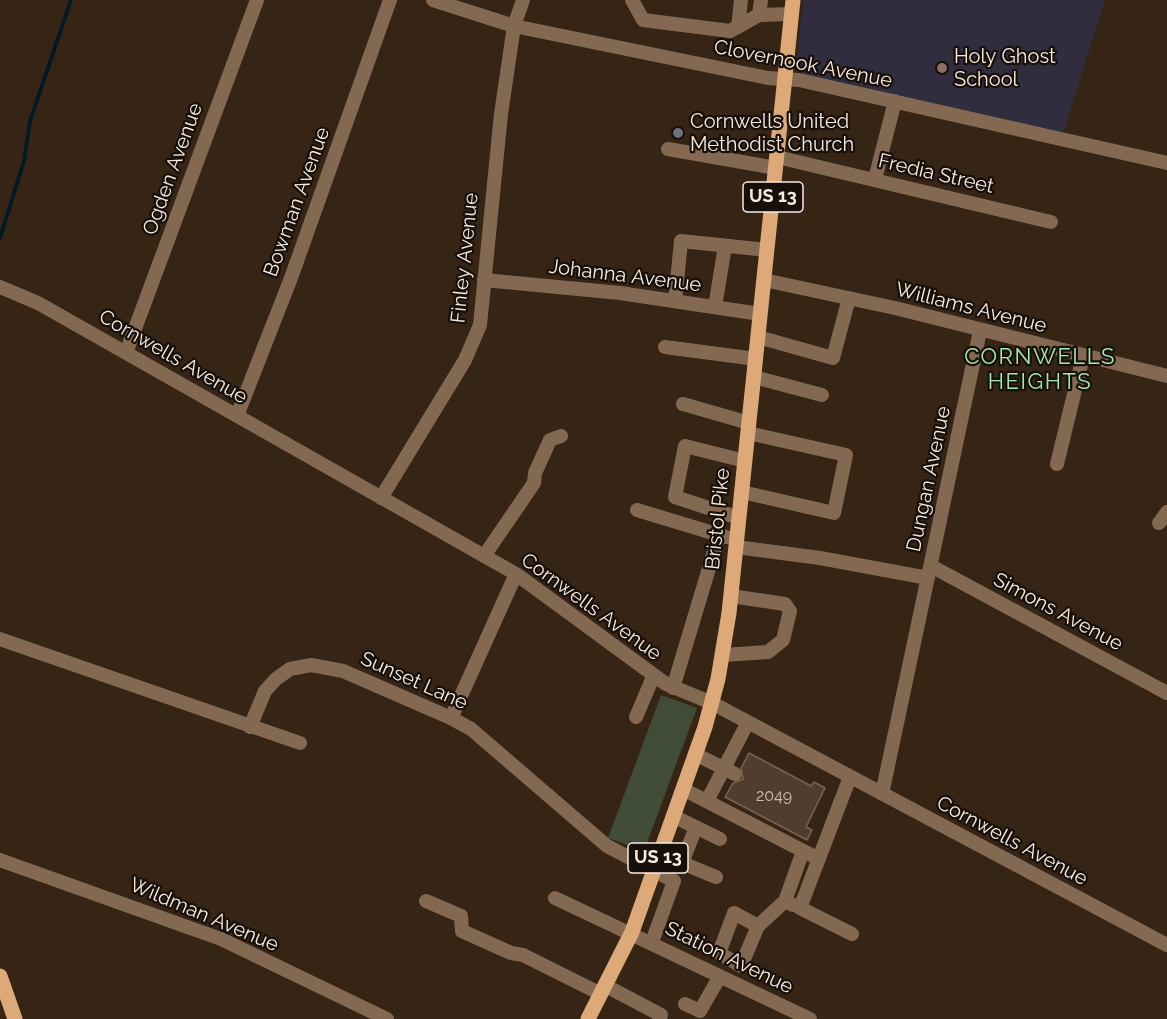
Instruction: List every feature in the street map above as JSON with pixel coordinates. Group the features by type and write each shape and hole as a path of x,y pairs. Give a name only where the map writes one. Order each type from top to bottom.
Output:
{"main road":[{"name":"Bristol Pike","path":"588,1019 632,932 712,703 723,655 793,7"},
{"path":"0,976 15,1019"}],"street":[{"name":"Ogden Avenue","path":"126,353 257,0"},
{"name":"Bowman Avenue","path":"237,416 291,278 390,0"},
{"name":"Clovernook Avenue","path":"432,0 514,26 785,80 799,80 1167,163"},
{"name":"Finley Avenue","path":"381,498 476,338 496,153 514,26 523,0"},
{"path":"632,0 643,20 730,31 759,15 793,7"},
{"path":"738,27 741,0"},
{"path":"759,15 761,0"},
{"path":"875,179 895,101"},
{"name":"Fredia Street","path":"668,149 875,179 1051,222"},
{"path":"675,301 681,241 767,250"},
{"path":"715,307 725,246"},
{"name":"Johanna Avenue","path":"484,280 620,293 760,314"},
{"name":"Williams Avenue","path":"764,280 849,298 1167,376"},
{"name":"Cornwells Avenue","path":"0,287 38,303 516,574 549,596 653,677 673,688 712,703 1167,945"},
{"path":"758,336 833,358 849,298"},
{"name":"Dungan Avenue","path":"882,794 980,331"},
{"path":"665,347 756,359"},
{"path":"1057,464 1083,357"},
{"path":"754,377 822,395"},
{"path":"683,404 748,428 846,455 834,513 742,492"},
{"path":"484,556 534,483 535,473 550,440 561,436"},
{"path":"739,518 675,497 685,446 745,461"},
{"name":"Simons Avenue","path":"637,510 719,535 736,544 929,572 1167,693"},
{"path":"673,688 719,535"},
{"path":"451,718 516,574"},
{"path":"723,655 768,652 783,640 790,611 785,604 731,596"},
{"path":"0,639 300,743"},
{"name":"Sunset Lane","path":"250,727 265,691 276,679 290,669 311,665 343,671 451,718 471,729 599,841 674,881 652,942"},
{"path":"636,717 653,677"},
{"path":"707,801 730,771 748,722"},
{"path":"695,754 730,771"},
{"path":"801,908 850,777"},
{"path":"683,789 819,859"},
{"path":"673,816 720,839"},
{"path":"682,863 696,827"},
{"path":"758,926 785,901 803,851"},
{"path":"660,855 716,877"},
{"name":"Wildman Avenue","path":"0,860 221,939 387,1019"},
{"name":"Station Avenue","path":"555,898 632,932 805,1018"},
{"path":"426,901 461,916 462,931 661,1015 659,1019"},
{"path":"785,901 852,934"},
{"path":"685,1004 700,1011 720,976"}],"shaded area":[{"name":"Holy Ghost School","path":"803,0 1105,0 1063,134 809,77 801,73 797,63"}],"green space":[{"path":"661,695 697,708 644,851 608,838"}],"building":[{"path":"749,753 811,786 814,782 825,788 806,827 812,830 807,840 725,797 733,783 743,779 741,768"}],"waterway":[{"path":"0,238 24,161 30,121 71,0"}],"place":[{"name":"Holy Ghost School","path":"942,68"},
{"name":"Cornwells United Methodist Church","path":"678,133"}],"district":[{"name":"CORNWELLS HEIGHTS","path":"1040,370"}]}
